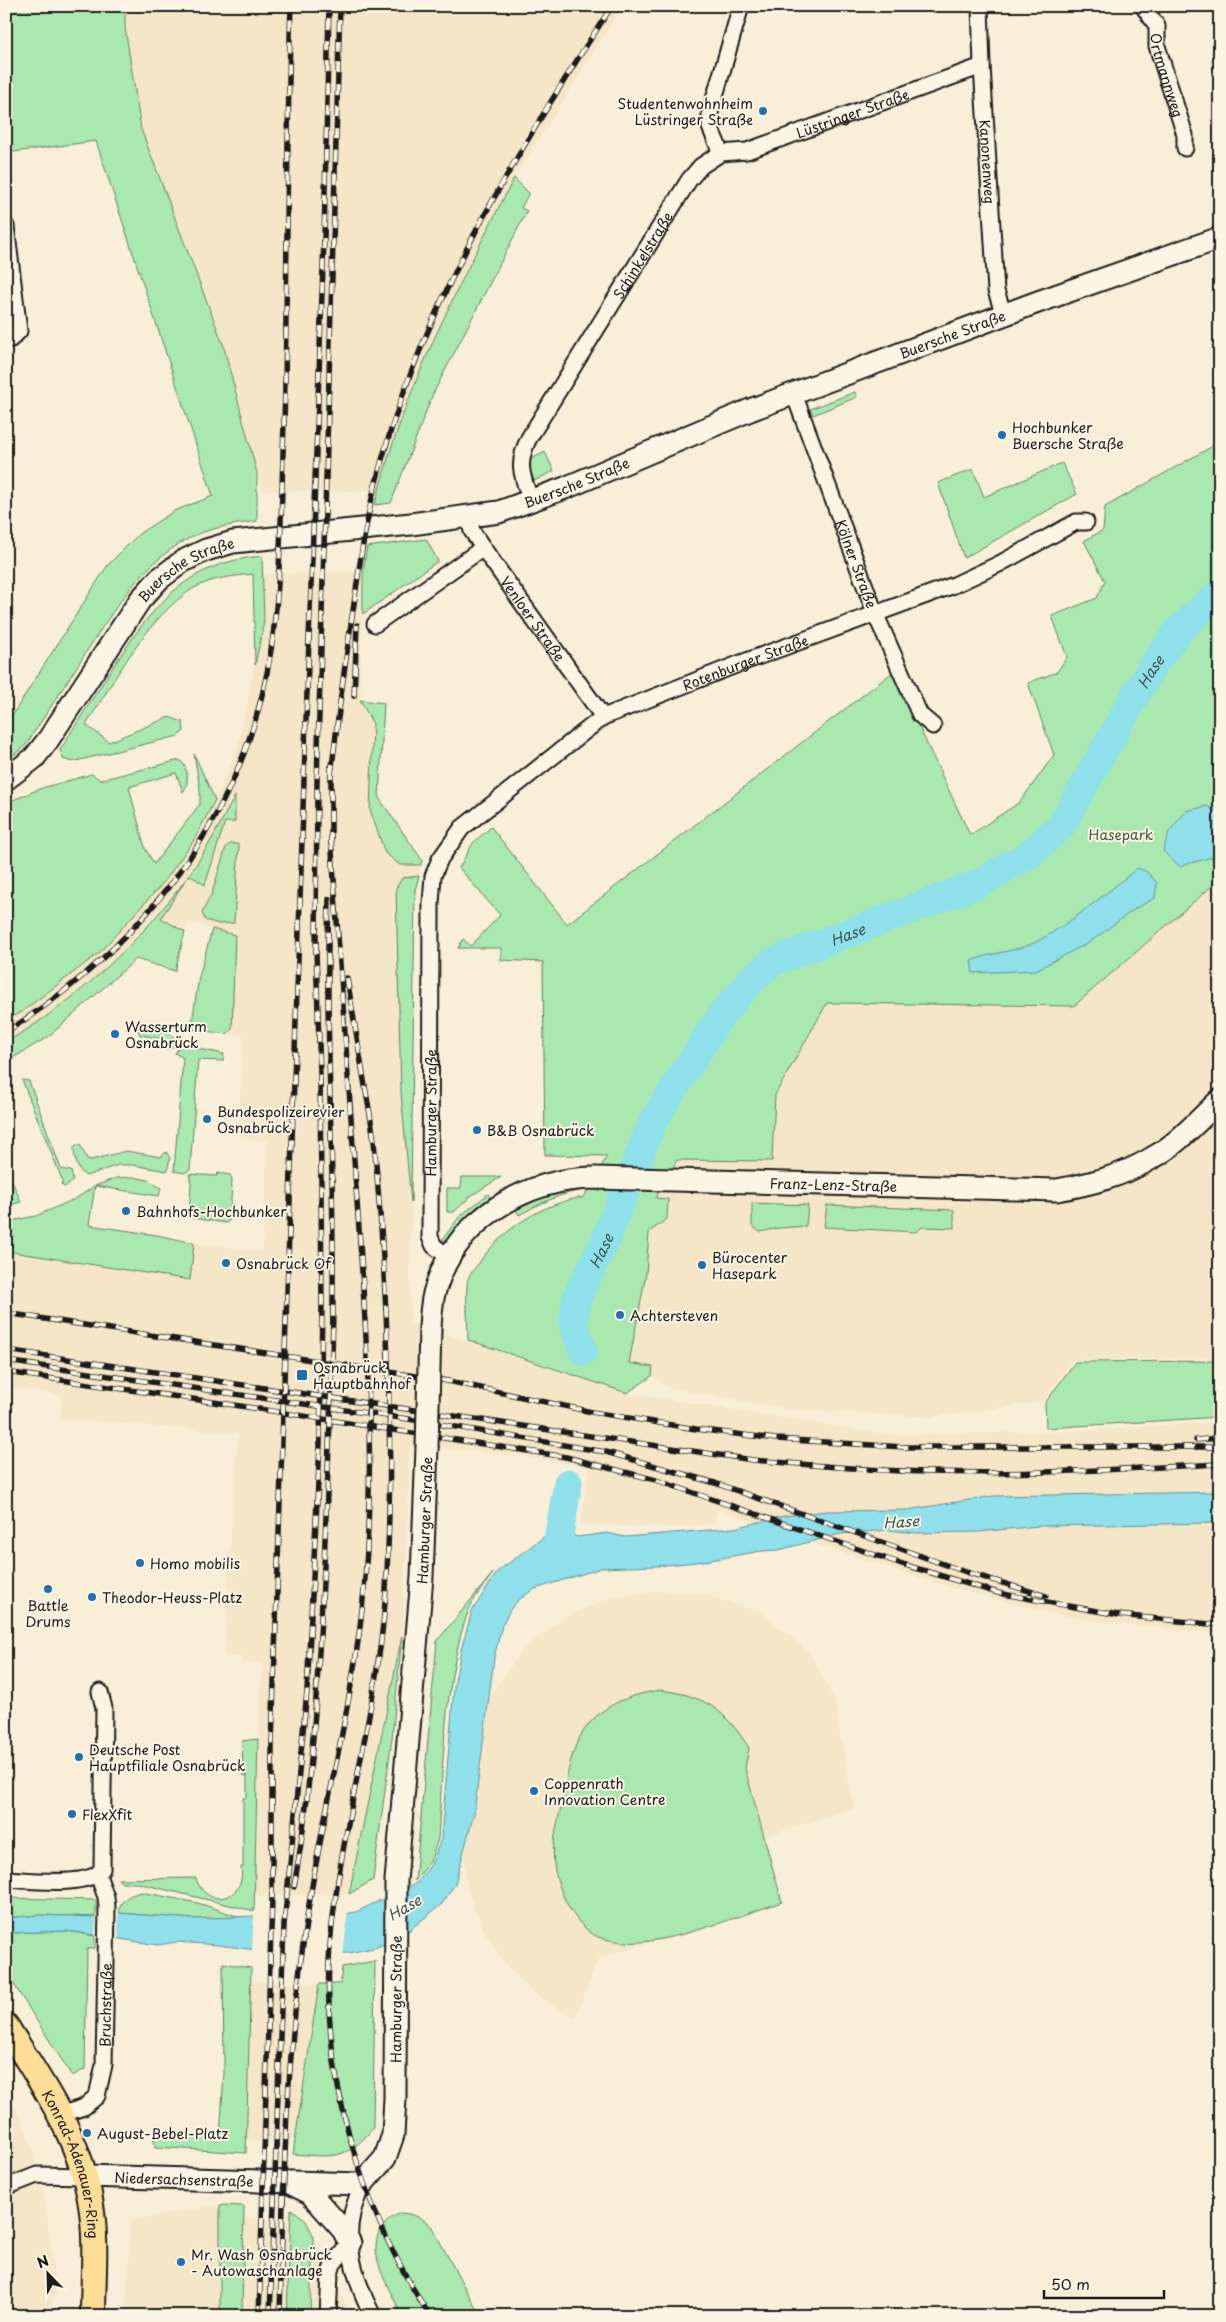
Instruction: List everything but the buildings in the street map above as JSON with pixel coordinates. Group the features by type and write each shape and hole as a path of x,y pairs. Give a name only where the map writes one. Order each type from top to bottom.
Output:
{"main road":[{"name":"Konrad-Adenauer-Ring","path":"6,2026 60,2115 78,2152 92,2205 94,2232 93,2316"}],"street":[{"path":"721,153 710,127 710,113 741,6"},
{"name":"Kanonenweg","path":"980,6 996,291 1004,315"},
{"name":"Ortmannweg","path":"1143,6 1157,26 1157,46 1185,135 1185,148"},
{"name":"Lüstringer Straße","path":"721,153 747,151 982,66"},
{"name":"Schinkelstraße","path":"531,501 520,469 522,452 529,438 689,180 701,166 721,153"},
{"path":"6,226 19,331 11,339 6,340"},
{"name":"Buersche Straße","path":"6,779 34,758 48,740 140,600 159,579 183,561 206,550 233,542 469,518 499,512 531,501 691,434 794,394 1004,315 1220,238"},
{"name":"Kölner Straße","path":"794,394 875,614 920,716 933,726"},
{"name":"Venloer Straße","path":"469,518 472,531 483,548 603,717"},
{"name":"Rotenburger Straße","path":"440,859 462,828 603,717 954,584 999,564 1076,522 1086,522"},
{"path":"376,624 483,548"},
{"name":"Hamburger Straße","path":"362,2184 385,2158 393,2135 395,2098 396,1881 422,1577 430,1328 435,1288 450,1258 434,1246 430,1237 431,903 433,876 440,859"},
{"name":"Franz-Lenz-Straße","path":"450,1258 464,1238 482,1219 504,1203 523,1192 570,1178 1057,1190 1095,1183 1153,1158 1176,1141 1220,1100"},
{"name":"Bruchstraße","path":"60,2115 84,2107 97,2096 104,2065 107,1908 101,1869 104,1708 100,1692"},
{"path":"6,1879 81,1880 101,1869"},
{"name":"Niedersachsenstraße","path":"6,2187 37,2175 362,2184"},
{"path":"289,2183 310,2193 343,2230 350,2243 366,2302 373,2316"},
{"path":"328,2316 330,2274 333,2264 350,2243 352,2214 362,2184"}],"shaded area":[{"path":"125,6 623,6 514,178 464,274 411,393 378,491 262,491 223,344 141,129 125,27"},
{"path":"363,572 360,700 373,724 370,810 400,865 421,865 419,876 402,878 401,1093 411,1202 410,1323 627,1393 892,1435 1075,1431 1220,1421 1220,1633 1118,1624 1057,1614 999,1600 949,1587 824,1547 718,1509 714,1523 708,1524 675,1527 581,1525 588,1467 509,1454 409,1446 402,1636 349,1894 254,1896 262,1663 242,1663 242,1657 225,1657 229,1555 238,1433 60,1419 62,1395 6,1387 6,1251 189,1279 194,1243 262,1251 267,1141 242,1138 238,1131 243,1036 191,1029 199,977 212,929 188,922 185,932 160,918 185,881 110,965 34,1026 6,1042 6,1020 23,1011 164,882 194,840 236,754 264,622 262,574"},
{"path":"1220,879 1220,1358 1072,1360 1043,1402 931,1417 787,1409 666,1387 652,1376 653,1367 629,1363 646,1274 649,1232 656,1198 677,1160 772,1161 775,1095 827,1003 1074,1006"},
{"path":"656,1591 703,1594 761,1612 809,1652 834,1699 854,1808 764,1837 782,1902 599,1958 575,2017 550,2004 531,1990 506,1965 483,1929 467,1890 464,1849 474,1813 489,1698 522,1650 562,1619 606,1599"},
{"path":"250,1982 319,1984 294,2141 246,2140"},
{"path":"6,2084 33,2148 47,2210 57,2297 52,2298 52,2316 6,2316"},
{"path":"220,2205 220,2316 125,2316 131,2220"},
{"path":"243,2219 290,2221 287,2316 242,2316"},
{"path":"314,2237 351,2316 312,2316"}],"green space":[{"path":"6,6 125,6 125,27 141,129 223,344 257,473 257,521 198,534 162,556 147,570 133,585 108,619 25,746 6,761 6,725 107,566 140,533 174,511 213,496 96,141 6,153"},
{"path":"514,178 529,193 521,208 527,211 432,396 391,503 375,505 401,420 417,379 473,257"},
{"path":"855,392 857,397 813,415 810,409"},
{"name":"Hasepark","path":"1220,442 1220,879 1074,1006 827,1003 775,1095 772,1161 677,1160 656,1198 668,1199 667,1219 649,1232 646,1274 629,1363 653,1367 652,1376 627,1393 468,1340 467,1284 473,1270 499,1239 525,1220 554,1205 584,1197 607,1156 545,1155 543,962 501,960 501,948 458,948 463,939 471,946 500,915 459,868 473,843 491,827 567,924 893,672 970,835 1020,802 1054,755 1028,683 1057,672 1067,657 1052,616 1097,598 1105,581 1084,541 1103,530 1105,507"},
{"path":"545,452 554,471 534,481 528,468 529,460"},
{"path":"1062,463 1077,494 964,558 938,483 973,469 984,497"},
{"path":"426,539 438,561 363,614 363,572 367,547"},
{"path":"262,556 264,622 255,665 253,574 223,578 194,588 178,600 147,632 86,725 109,742 169,717 183,722 184,731 178,736 72,762 63,759 60,750 98,690 141,627 172,592 190,579 211,568 235,560"},
{"path":"360,700 384,703 379,798 422,860 421,865 400,865 385,853 370,810 373,724"},
{"path":"194,754 215,800 194,840 164,882 99,953 23,1011 6,1020 6,803 42,788 92,774 100,780 180,760 185,767 187,775 187,784 183,792 176,773 129,787 145,848 154,864 200,804 200,788"},
{"path":"235,796 235,822 225,822 205,885 189,875 208,846"},
{"path":"232,843 239,845 234,923 219,924 205,920 202,913 212,893 226,847"},
{"path":"189,875 161,918 185,932 175,971 136,959 48,1037 6,1062 6,1042 57,1008 106,968 151,923"},
{"path":"419,876 415,890 411,1202 401,1093 396,888 402,878"},
{"path":"212,929 235,935 232,1029 227,1034 191,1029 199,977"},
{"path":"150,1026 165,1027 177,1041 177,1044 168,1050 164,1039 140,1035 138,1031"},
{"path":"181,1045 224,1054 223,1061 198,1060 190,1170 184,1173 174,1171 183,1058 175,1053"},
{"path":"22,1080 29,1081 61,1169 71,1171 73,1180 64,1187 61,1184 63,1182"},
{"path":"80,1145 87,1159 91,1160 126,1151 161,1157 166,1152 170,1158 167,1171 133,1165 118,1165 86,1176 80,1171 77,1163 74,1147"},
{"path":"218,1173 230,1175 232,1179 230,1220 226,1223 192,1218 189,1214 191,1183 189,1174 217,1176"},
{"path":"133,1177 148,1180 161,1188 159,1196 95,1186 116,1178"},
{"path":"462,1177 501,1177 472,1195 454,1212 447,1212 447,1188 461,1188"},
{"path":"12,1181 21,1202 6,1206 6,1182"},
{"path":"95,1186 89,1225 157,1235 194,1243 190,1280 6,1251 6,1222 36,1216 75,1199"},
{"path":"584,1186 584,1190 559,1196 519,1215 516,1210 550,1194"},
{"path":"488,1194 490,1197 463,1221 446,1242 442,1240 459,1217"},
{"path":"752,1203 808,1205 806,1226 779,1228 760,1232 752,1226"},
{"path":"827,1205 954,1210 954,1228 922,1227 916,1232 824,1227"},
{"path":"1220,1361 1220,1417 1046,1428 1045,1403 1075,1362"},
{"path":"493,1573 470,1607 460,1638 449,1694 438,1839 430,1862 415,1881 437,1641"},
{"path":"402,1636 392,1738 373,1880 349,1894"},
{"path":"661,1690 690,1696 713,1707 731,1724 749,1748 745,1768 782,1902 681,1935 641,1942 604,1939 589,1932 574,1916 563,1895 556,1874 553,1856 554,1839 569,1769 574,1750 582,1733 595,1717 612,1705 630,1697"},
{"path":"258,1739 254,1911 138,1883 122,1883 118,1879 196,1878 201,1888 208,1895 216,1898 232,1894 238,1888 241,1879 241,1867 243,1867 243,1798 247,1797 247,1776 243,1775 242,1741"},
{"path":"141,1892 198,1903 240,1917 193,1919 119,1913 119,1908 123,1901 129,1896"},
{"path":"6,1898 96,1900 96,1917 38,1915 6,1918"},
{"path":"68,1931 95,1936 95,1948 87,1949 85,2069 72,2076 6,1972 6,1933"},
{"path":"375,1961 373,2128 364,2139 347,2152 329,2156 293,2154 319,1984 340,1984 342,1967"},
{"path":"223,1963 251,1968 246,2153 155,2147 153,2135 220,2137 224,2072"},
{"path":"220,2205 244,2206 242,2316 220,2316"},
{"path":"291,2209 305,2219 313,2235 310,2316 287,2316"},
{"path":"400,2213 418,2217 432,2227 480,2316 402,2316 382,2275 376,2247 378,2234 386,2223"}],"water":[{"path":"1207,806 1220,813 1220,854 1180,867 1163,851 1169,832 1186,811"},
{"path":"1138,868 1147,872 1157,883 1155,898 1136,908 1090,942 1036,970 973,973 971,961 1038,941 1077,916"},
{"path":"1220,1492 1220,1523 1039,1526 978,1532 917,1533 889,1530 840,1534 779,1550 761,1551 705,1561 657,1566 601,1568 535,1589 518,1600 502,1625 494,1658 474,1813 455,1884 442,1904 402,1936 377,1947 349,1953 294,1955 218,1945 176,1942 158,1945 68,1931 6,1933 6,1918 38,1915 96,1917 119,1913 193,1919 255,1916 329,1916 356,1912 418,1882 432,1863 441,1839 454,1687 461,1650 472,1611 498,1571 553,1530 557,1521 562,1519 566,1522 571,1534 577,1537 607,1533 625,1537 734,1528 784,1516 827,1511 907,1510 994,1496"}],"pier":[{"path":"119,1910 118,1943 95,1938 96,1914"},
{"path":"348,1910 343,1957 294,1957 252,1952 254,1913 328,1913"}],"waterway":[{"name":"Hase","path":"583,1351 573,1323 577,1297 605,1241 653,1121 722,1014 755,976 772,962 978,884 1028,855 1061,826 1151,668 1180,629 1220,592"},
{"name":"Hase","path":"555,1558 568,1483"}],"railway":[{"path":"6,1032 56,997 103,958 144,916 181,870 213,820 239,767 258,710 275,622 280,537 285,372 291,6"},
{"path":"259,2316 272,1898 272,1744 324,240 329,6"},
{"path":"270,2316 284,1925 307,1691 320,1445 322,1302 320,1074 316,951 317,782 340,6"},
{"path":"331,775 348,641 368,517 393,425 415,361 442,299 505,179 539,121 612,6"},
{"path":"354,696 357,625"},
{"path":"331,767 331,844"},
{"path":"280,2316 285,2156 296,1997 311,1892 348,1704 360,1628 368,1540 369,1439 366,1338 331,837"},
{"path":"294,1887 306,1807 314,1727 324,1565 333,1334 333,1212 328,988 329,899"},
{"path":"347,978 372,1127 379,1195 386,1302 390,1464 384,1619 370,1712 335,1898 330,1945 329,1993 332,2042 339,2090 350,2138 365,2185 383,2231 405,2275 430,2316"},
{"path":"6,1313 448,1381 592,1412 696,1429 776,1439 904,1447 1220,1447"},
{"path":"6,1350 753,1460 842,1468 967,1473 1076,1471 1220,1464"},
{"path":"6,1361 408,1419 606,1452 715,1483 966,1572 1046,1596"},
{"path":"6,1372 234,1405 566,1457 656,1480 899,1563 998,1593 1119,1615 1220,1625"},
{"path":"1196,1440 1220,1438"}],"place":[{"name":"Studentenwohnheim Lüstringer Straße","path":"763,111"},
{"name":"Hochbunker Buersche Straße","path":"1002,435"},
{"name":"Wasserturm Osnabrück","path":"115,1034"},
{"name":"Bundespolizeirevier Osnabrück","path":"207,1119"},
{"name":"B&B Osnabrück","path":"477,1130"},
{"name":"Bahnhofs-Hochbunker","path":"126,1211"},
{"name":"Osnabrück Of","path":"226,1263"},
{"name":"Bürocenter Hasepark","path":"702,1265"},
{"name":"Achtersteven","path":"620,1315"},
{"name":"Osnabrück Hauptbahnhof","path":"302,1375"},
{"name":"Homo mobilis","path":"140,1563"},
{"name":"Battle Drums","path":"48,1589"},
{"name":"Theodor-Heuss-Platz","path":"92,1597"},
{"name":"Deutsche Post Hauptfiliale Osnabrück","path":"79,1757"},
{"name":"Coppenrath Innovation Centre","path":"534,1791"},
{"name":"FlexXfit","path":"72,1814"},
{"name":"August-Bebel-Platz","path":"87,2133"},
{"name":"Mr. Wash Osnabrück - Autowaschanlage","path":"181,2262"}]}
